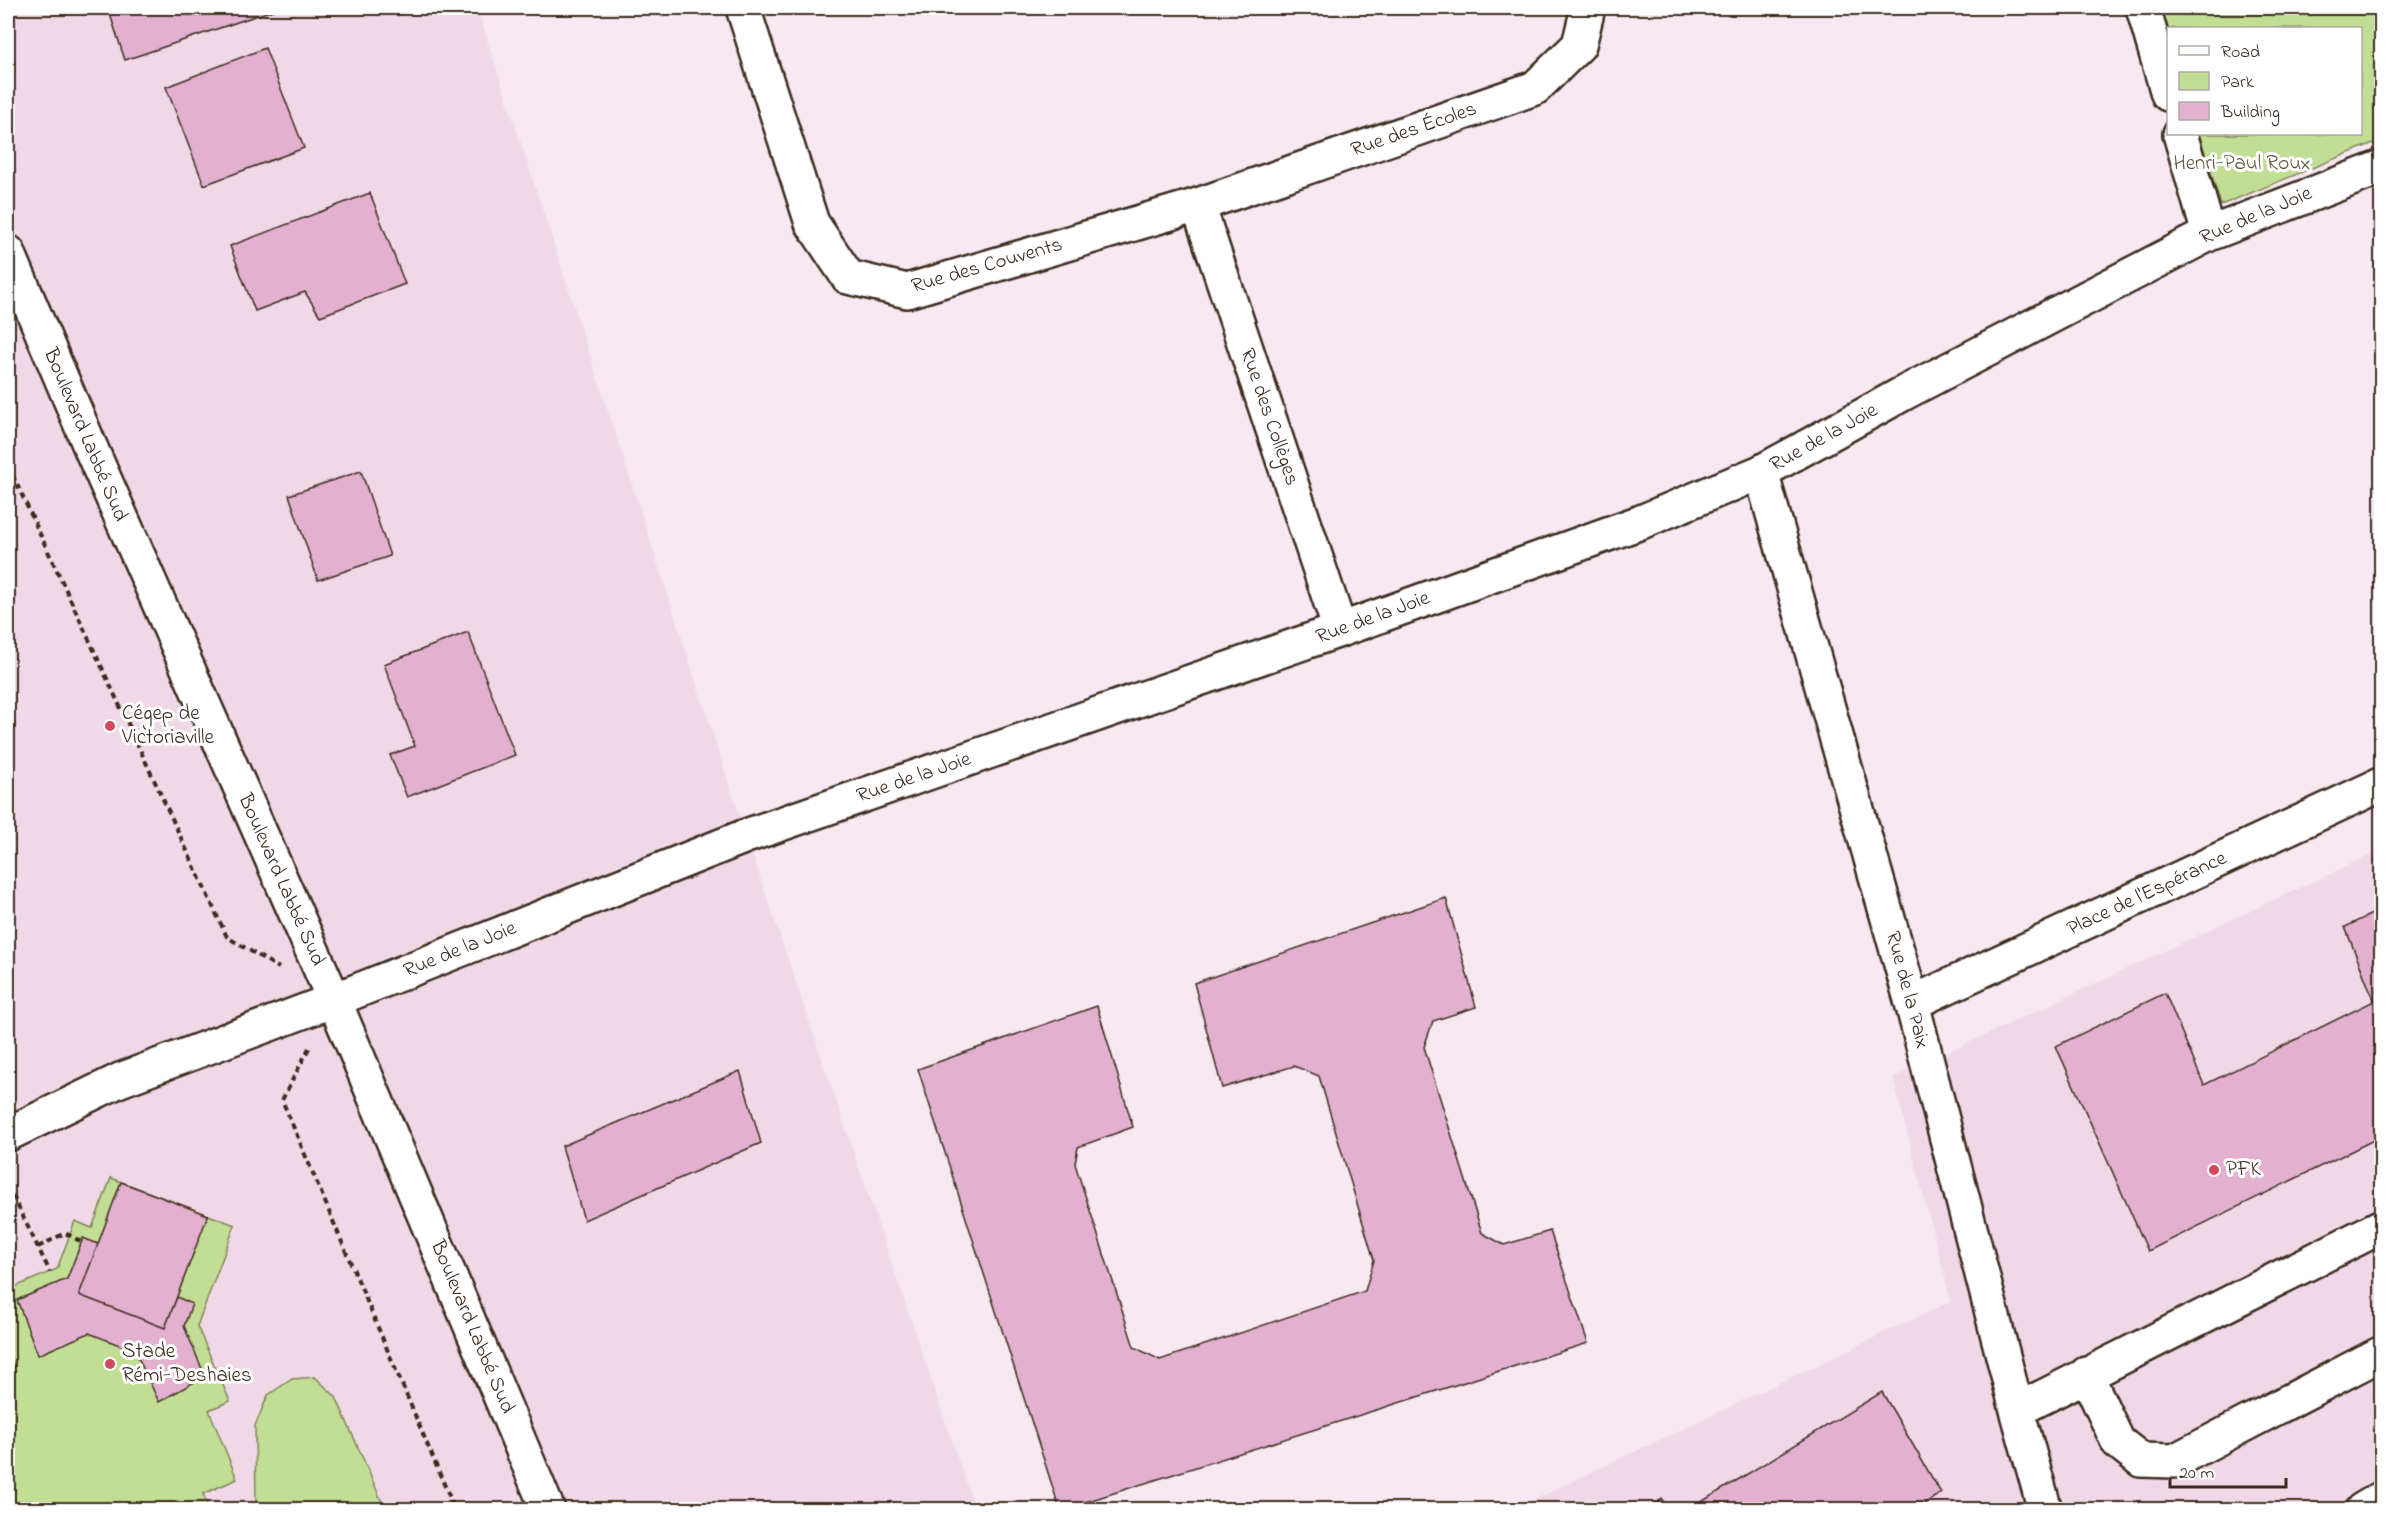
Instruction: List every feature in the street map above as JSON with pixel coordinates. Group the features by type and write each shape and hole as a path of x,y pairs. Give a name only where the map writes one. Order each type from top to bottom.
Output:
{"street":[{"name":"Rue des Couvents","path":"742,8 812,223 848,277 907,291 1198,205"},
{"name":"Rue des Écoles","path":"1198,205 1535,88 1579,45 1588,8"},
{"path":"2143,8 2167,87"},
{"path":"2180,135 2209,234"},
{"name":"Rue de la Joie","path":"8,1134 120,1080 334,1000 746,836 1340,630 1641,522 1761,472 1904,393 2209,234 2382,166"},
{"name":"Rue des Collèges","path":"1198,205 1340,630"},
{"name":"Boulevard Labbé Sud","path":"8,252 92,451 334,1000 548,1509"},
{"name":"Rue de la Paix","path":"1761,472 1912,1003 2017,1410 2045,1509"},
{"name":"Place de l'Espérance","path":"1912,1003 2382,784"},
{"path":"2017,1410 2382,1226"},
{"path":"2086,1374 2118,1442 2141,1460 2174,1461 2382,1353"},
{"path":"2362,1509 2382,1498"}],"path":[{"path":"8,465 227,937 286,971"},
{"path":"334,1000 282,1100 455,1509"},
{"path":"8,1186 50,1272"},
{"path":"38,1247 65,1233 82,1242"}],"shaded area":[{"path":"8,8 477,8 746,836 975,1509 8,1509"},
{"path":"2381,850 2381,1509 1513,1510 1951,1301 1893,1078"}],"green space":[{"name":"Henri-Paul Roux","path":"2162,8 2381,8 2381,140 2221,205 2199,135 2362,135 2362,27 2167,27"},
{"name":"Stade Rémi-Deshaies","path":"111,1178 235,1225 197,1326 230,1401 209,1410 237,1479 203,1494 209,1509 8,1509 8,1290 57,1269 75,1221 92,1228"},
{"path":"315,1377 336,1397 385,1509 256,1509 255,1426 268,1395 292,1379"}],"building":[{"path":"108,8 279,8 125,60"},
{"path":"265,48 304,148 204,185 166,87"},
{"path":"370,193 405,284 320,316 305,292 255,311 230,246"},
{"path":"361,471 390,556 318,580 289,495"},
{"path":"468,632 515,755 407,797 390,755 415,746 384,664"},
{"path":"1446,898 1476,1007 1433,1021 1424,1047 1482,1233 1504,1245 1550,1231 1588,1343 1060,1510 918,1069 1097,1006 1133,1127 1078,1147 1075,1164 1134,1347 1160,1360 1365,1291 1374,1260 1319,1076 1294,1066 1222,1088 1194,983"},
{"path":"2382,909 2382,1136 2148,1251 2056,1046 2165,993 2204,1085 2374,1001 2345,927"},
{"path":"740,1071 761,1143 584,1220 562,1146"},
{"path":"121,1182 208,1215 165,1328 79,1295"},
{"path":"83,1238 98,1244 79,1295 165,1328 177,1297 192,1304 184,1326 205,1376 159,1402 135,1351 89,1333 38,1355 17,1300 67,1279"},
{"path":"8,1350 14,1367 8,1370"},
{"path":"1882,1392 1941,1493 1915,1510 1688,1510"},
{"path":"1662,1499 1668,1510 1645,1510"}],"place":[{"name":"Cégep de Victoriaville","path":"110,726"},
{"name":"PFK","path":"2214,1170"},
{"name":"Stade Rémi-Deshaies","path":"110,1364"}]}
